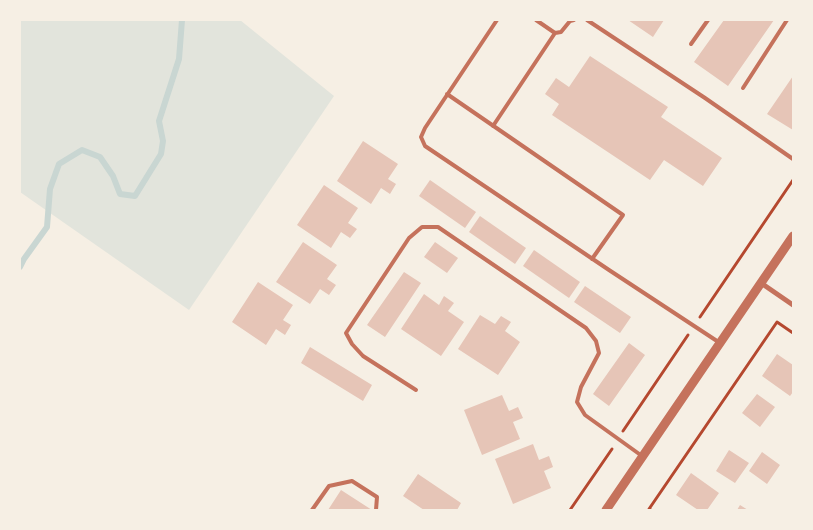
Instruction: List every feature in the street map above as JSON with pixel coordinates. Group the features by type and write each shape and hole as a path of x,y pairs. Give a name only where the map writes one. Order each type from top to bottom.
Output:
{"street":[{"path":"610,509 642,456 793,236"},
{"path":"761,283 793,305"}],"lane":[{"path":"497,20 425,128 421,137 425,146 720,343"},
{"path":"536,20 554,33 561,32 570,21 574,20"},
{"path":"587,20 793,159"},
{"path":"691,44 708,20"},
{"path":"743,88 787,20"},
{"path":"493,126 554,33"},
{"path":"447,94 623,215 592,259"},
{"path":"416,390 364,356 352,344 346,333 409,238 422,227 438,227 586,328 596,341 599,353 581,387 577,402 585,416 642,456"},
{"path":"312,510 329,486 352,481 377,496 376,510"}],"path":[{"path":"570,510 793,180"},
{"path":"651,510 649,509 777,322 793,333"}],"shaded area":[{"path":"20,20 240,20 334,96 189,310 20,192"}],"building":[{"path":"628,20 664,20 653,37"},
{"path":"724,20 774,20 728,86 694,62"},
{"path":"590,56 668,107 661,117 722,158 703,186 664,160 650,180 552,115 559,104 545,94 556,78 569,87"},
{"path":"793,76 793,130 767,114"},
{"path":"363,141 398,164 388,179 396,184 390,194 381,188 371,204 337,181"},
{"path":"430,180 476,212 465,228 419,196"},
{"path":"324,185 358,208 348,223 357,229 350,238 341,232 331,248 297,225"},
{"path":"480,216 526,248 515,264 469,232"},
{"path":"303,242 337,265 327,279 336,285 329,295 320,289 310,304 276,282"},
{"path":"435,242 458,258 447,273 424,257"},
{"path":"534,250 580,282 569,298 523,266"},
{"path":"404,272 421,283 385,337 367,325"},
{"path":"258,282 293,305 283,320 291,325 285,335 276,329 266,345 232,322"},
{"path":"585,286 631,317 620,333 574,302"},
{"path":"424,294 439,305 444,296 454,303 448,311 464,322 441,356 401,329"},
{"path":"480,315 495,324 501,316 511,322 505,331 520,342 498,375 458,349"},
{"path":"629,343 645,355 609,406 593,394"},
{"path":"310,347 372,385 363,401 301,363"},
{"path":"777,354 793,365 793,392 790,396 762,376"},
{"path":"757,394 775,407 760,427 742,413"},
{"path":"502,395 509,411 518,407 523,418 513,422 520,439 482,455 464,410"},
{"path":"533,444 539,460 549,456 553,467 544,471 551,488 513,504 495,459"},
{"path":"729,450 749,463 735,483 716,471"},
{"path":"762,452 780,465 767,484 749,471"},
{"path":"691,473 719,493 707,510 698,510 676,495"},
{"path":"418,474 461,503 457,510 424,510 403,496"},
{"path":"341,490 372,510 328,510"},
{"path":"740,505 748,510 737,510"}],"waterway":[{"path":"20,267 47,227 50,189 59,164 82,150 100,157 113,176 120,194 135,196 161,154 163,141 159,121 179,59 182,20"}]}
